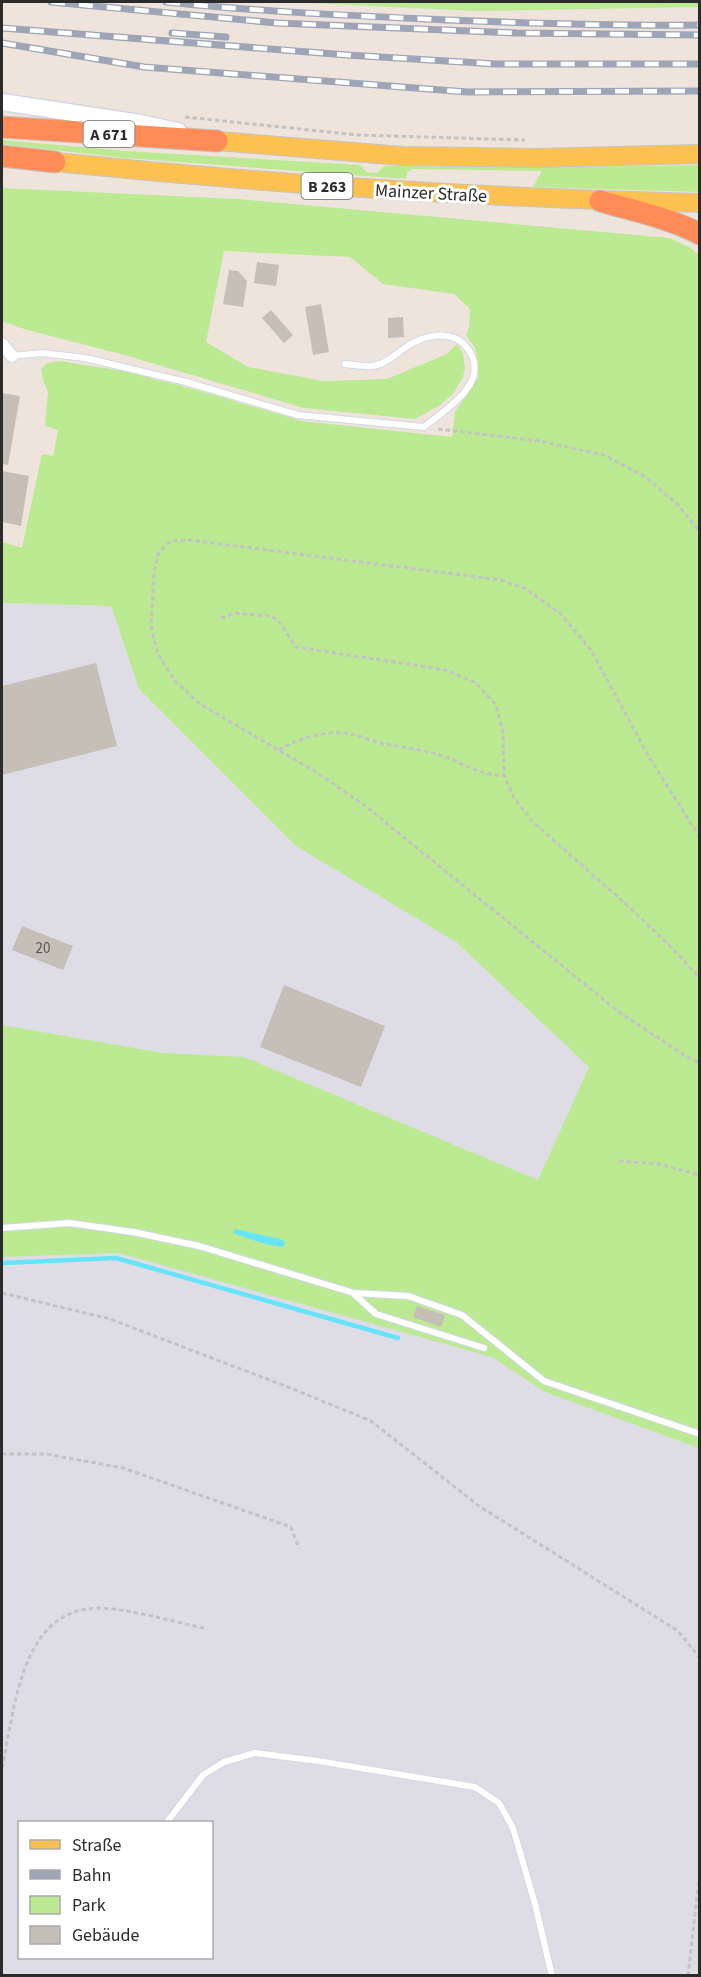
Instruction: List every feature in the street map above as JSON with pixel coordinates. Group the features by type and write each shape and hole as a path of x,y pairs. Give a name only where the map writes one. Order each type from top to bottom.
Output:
{"highway":[{"name":"A 671","path":"2,127 218,130"},
{"name":"B 263","path":"2,156 55,162"},
{"path":"600,201 670,221 699,234"}],"main road":[{"name":"B 263","path":"2,102 140,123 218,130"},
{"name":"Mainzer Straße","path":"218,130 403,156 535,158 699,154"},
{"name":"B 263","path":"2,166 55,162"},
{"name":"Mainzer Straße","path":"55,162 369,190 600,201 699,203"}],"street":[{"path":"2,345 12,356"}],"lane":[{"path":"12,356 42,352 85,358 186,382 298,415 424,427 461,396 473,377 475,364 472,354 463,343 455,337 443,334 414,342 388,360 374,366 345,364"},
{"path":"2,1228 69,1223 133,1232 199,1246 354,1293 408,1296 462,1315 544,1381 699,1434"},
{"path":"354,1293 376,1314 484,1348"},
{"path":"168,1821 203,1775 224,1762 255,1753 475,1787 499,1803 513,1828 535,1904 552,1976"}],"path":[{"path":"218,130 536,140"},
{"path":"424,427 540,441 604,455 646,477 678,505 699,532"},
{"path":"699,838 650,757 591,650 560,613 526,589 501,580 189,540 171,541 159,552 154,572 151,626 157,652 175,681 200,704 316,772 364,805 619,1012 699,1063"},
{"path":"221,618 235,613 270,616 278,620 296,647 446,670 476,683 496,705 503,733 504,775 514,798 533,822 636,914 699,978"},
{"path":"278,750 291,742 314,736 345,733 380,743 429,752 484,774 504,775"},
{"path":"619,1161 659,1164 699,1175"},
{"path":"2,1293 110,1319 371,1421 478,1506 678,1631 699,1658"},
{"path":"2,1454 46,1454 123,1468 291,1527 299,1548"},
{"path":"2,1768 15,1696 28,1658 42,1634 62,1617 83,1609 112,1608 207,1629"},
{"path":"688,1976 699,1870"}],"shaded area":[{"path":"2,603 111,606 139,689 296,845 456,942 589,1067 699,1251 699,1975 2,1976"}],"green space":[{"path":"289,2 699,2 700,7 477,11"},
{"path":"2,140 125,151 360,165 366,172 377,173 384,166 699,165 699,192 533,187 542,171 411,169 406,179 125,158 2,144"},
{"path":"2,188 238,199 670,238 691,248 699,255 699,1448 545,1392 492,1357 119,1253 2,1257 2,1025 163,1053 244,1057 538,1180 589,1067 456,942 296,846 139,689 111,606 2,603 2,542 22,548 42,454 53,456 58,430 45,426 48,392 41,369 47,363 60,361 123,371 302,421 452,437 455,412 478,378 475,348 466,335 469,328 470,309 454,294 383,284 350,257 224,251 206,342 248,367 323,381 387,379 447,354 457,344 463,353 465,368 463,377 453,394 440,405 415,419 304,408 2,321"}],"water":[{"path":"235,1229 283,1240 285,1243 283,1247 265,1244 233,1233"}],"building":[{"path":"257,262 279,265 276,286 254,283"},
{"path":"229,270 238,271 247,281 243,307 223,304"},
{"path":"321,304 329,352 313,355 305,307"},
{"path":"271,310 293,335 284,343 262,318"},
{"path":"403,317 404,337 388,338 388,318"},
{"path":"2,393 20,396 8,465 2,464"},
{"path":"2,471 29,476 21,526 2,522"},
{"path":"96,663 117,746 2,775 2,686"},
{"path":"22,926 73,946 63,970 12,950"},
{"path":"284,985 385,1026 361,1087 260,1047"},
{"path":"417,1306 445,1315 441,1327 413,1317"}],"waterway":[{"path":"2,1263 116,1258 398,1338"}],"railway":[{"path":"51,2 277,23 517,33 700,35"},
{"path":"166,2 426,19 563,24 700,25"},
{"path":"2,28 347,55 496,64 700,64"},
{"path":"172,33 226,37"},
{"path":"2,43 144,67 467,92 700,91"}]}
